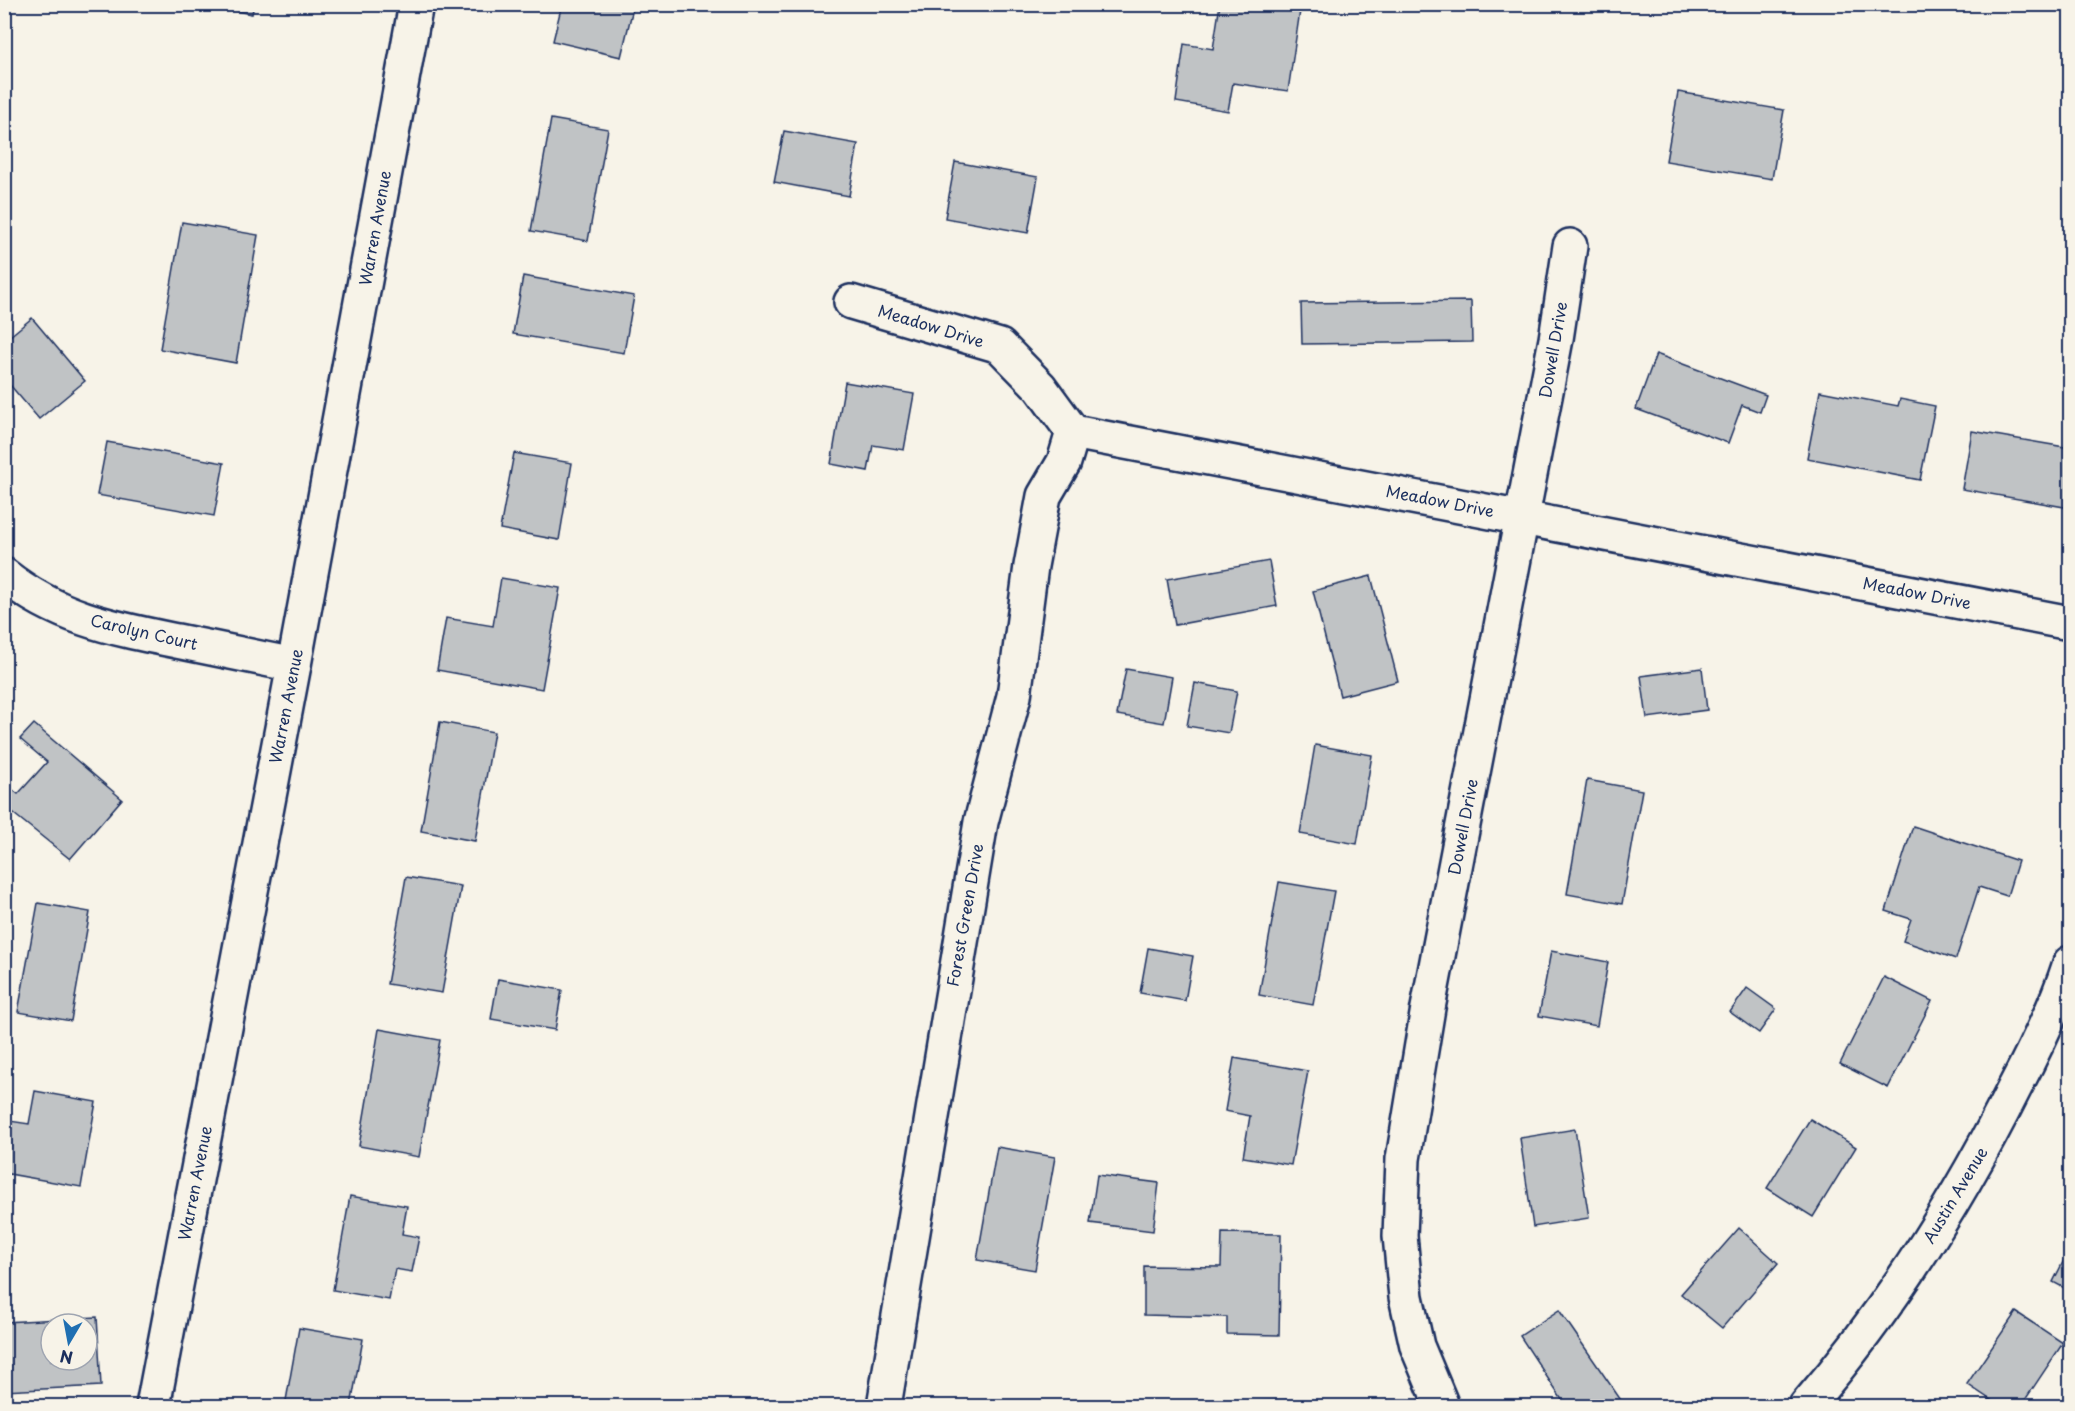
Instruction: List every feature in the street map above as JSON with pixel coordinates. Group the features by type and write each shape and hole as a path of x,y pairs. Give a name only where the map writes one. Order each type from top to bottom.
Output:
{"street":[{"name":"Warren Avenue","path":"153,1407 416,4"},
{"name":"Dowell Drive","path":"1442,1407 1417,1346 1406,1297 1400,1236 1402,1159 1428,1008 1556,339 1570,246"},
{"name":"Meadow Drive","path":"851,302 1000,346 1040,387 1073,432 2070,623"},
{"name":"Forest Green Drive","path":"884,1407 981,822 1014,696 1030,566 1044,496 1064,462 1073,432"},
{"name":"Carolyn Court","path":"4,575 57,609 104,626 294,664"},
{"name":"Austin Avenue","path":"1806,1407 1845,1361 1906,1275 1982,1153 2030,1057 2070,963"}],"building":[{"path":"200,4 254,4 252,14"},
{"path":"562,4 634,4 621,57 553,41"},
{"path":"1220,4 1301,4 1288,91 1233,83 1228,111 1176,102 1184,44 1213,49"},
{"path":"1678,92 1784,110 1772,179 1666,161"},
{"path":"551,119 608,129 588,241 531,231"},
{"path":"784,131 858,144 849,196 774,182"},
{"path":"955,162 1038,177 1028,233 945,218"},
{"path":"182,222 258,235 236,363 160,349"},
{"path":"523,276 634,296 624,353 513,334"},
{"path":"1471,301 1472,342 1302,344 1301,303"},
{"path":"32,318 85,381 39,419 4,378 4,341"},
{"path":"1656,354 1766,395 1760,412 1742,405 1728,443 1636,409"},
{"path":"845,382 914,394 904,450 873,445 868,471 831,464"},
{"path":"1820,391 1898,406 1900,399 1935,406 1920,480 1807,458"},
{"path":"1972,431 2070,448 2070,508 1962,489"},
{"path":"107,442 224,463 214,516 97,495"},
{"path":"514,453 572,463 559,540 500,529"},
{"path":"1269,561 1277,606 1175,625 1167,579"},
{"path":"1371,576 1398,681 1340,696 1313,591"},
{"path":"501,578 560,588 542,689 437,670 446,618 493,626"},
{"path":"1702,668 1707,710 1647,718 1641,676"},
{"path":"1126,669 1172,677 1164,723 1117,715"},
{"path":"1195,683 1237,691 1229,733 1187,726"},
{"path":"440,722 494,732 475,841 421,831"},
{"path":"34,724 122,799 70,859 4,806 4,783 18,794 47,762 20,739"},
{"path":"1315,745 1372,755 1357,844 1300,834"},
{"path":"1587,780 1642,790 1622,904 1567,894"},
{"path":"1913,826 2018,861 2007,896 1979,887 1956,959 1903,941 1911,919 1886,911"},
{"path":"406,877 461,886 442,993 387,984"},
{"path":"1279,882 1334,891 1313,1005 1259,995"},
{"path":"38,903 90,912 71,1021 18,1012"},
{"path":"1148,948 1193,956 1185,1001 1140,993"},
{"path":"1551,951 1608,962 1597,1026 1539,1016"},
{"path":"1884,977 1932,1001 1888,1088 1840,1064"},
{"path":"498,979 562,990 555,1030 491,1019"},
{"path":"1747,988 1776,1009 1759,1033 1730,1012"},
{"path":"379,1029 440,1040 419,1157 359,1146"},
{"path":"1234,1058 1308,1071 1291,1165 1243,1157 1250,1116 1225,1111"},
{"path":"35,1091 96,1102 81,1187 4,1173 4,1155 10,1121 29,1124"},
{"path":"1810,1119 1856,1147 1813,1217 1767,1188"},
{"path":"1575,1129 1589,1218 1533,1227 1520,1138"},
{"path":"997,1147 1055,1157 1035,1270 977,1260"},
{"path":"1097,1175 1159,1183 1153,1231 1090,1223"},
{"path":"350,1196 407,1206 402,1234 419,1237 412,1272 395,1269 389,1300 333,1290"},
{"path":"1739,1228 1778,1263 1722,1328 1681,1294"},
{"path":"1222,1233 1281,1234 1279,1335 1227,1334 1227,1317 1144,1315 1144,1266 1221,1267"},
{"path":"2070,1248 2070,1291 2053,1282"},
{"path":"1559,1310 1625,1406 1566,1406 1520,1336"},
{"path":"2016,1312 2063,1343 2021,1406 2000,1406 1967,1384"},
{"path":"39,1320 39,1372 99,1372 99,1352 101,1386 4,1391 4,1322"},
{"path":"299,1328 363,1339 351,1406 285,1406"},
{"path":"1300,1399 1300,1406 1223,1406 1223,1404"}]}
